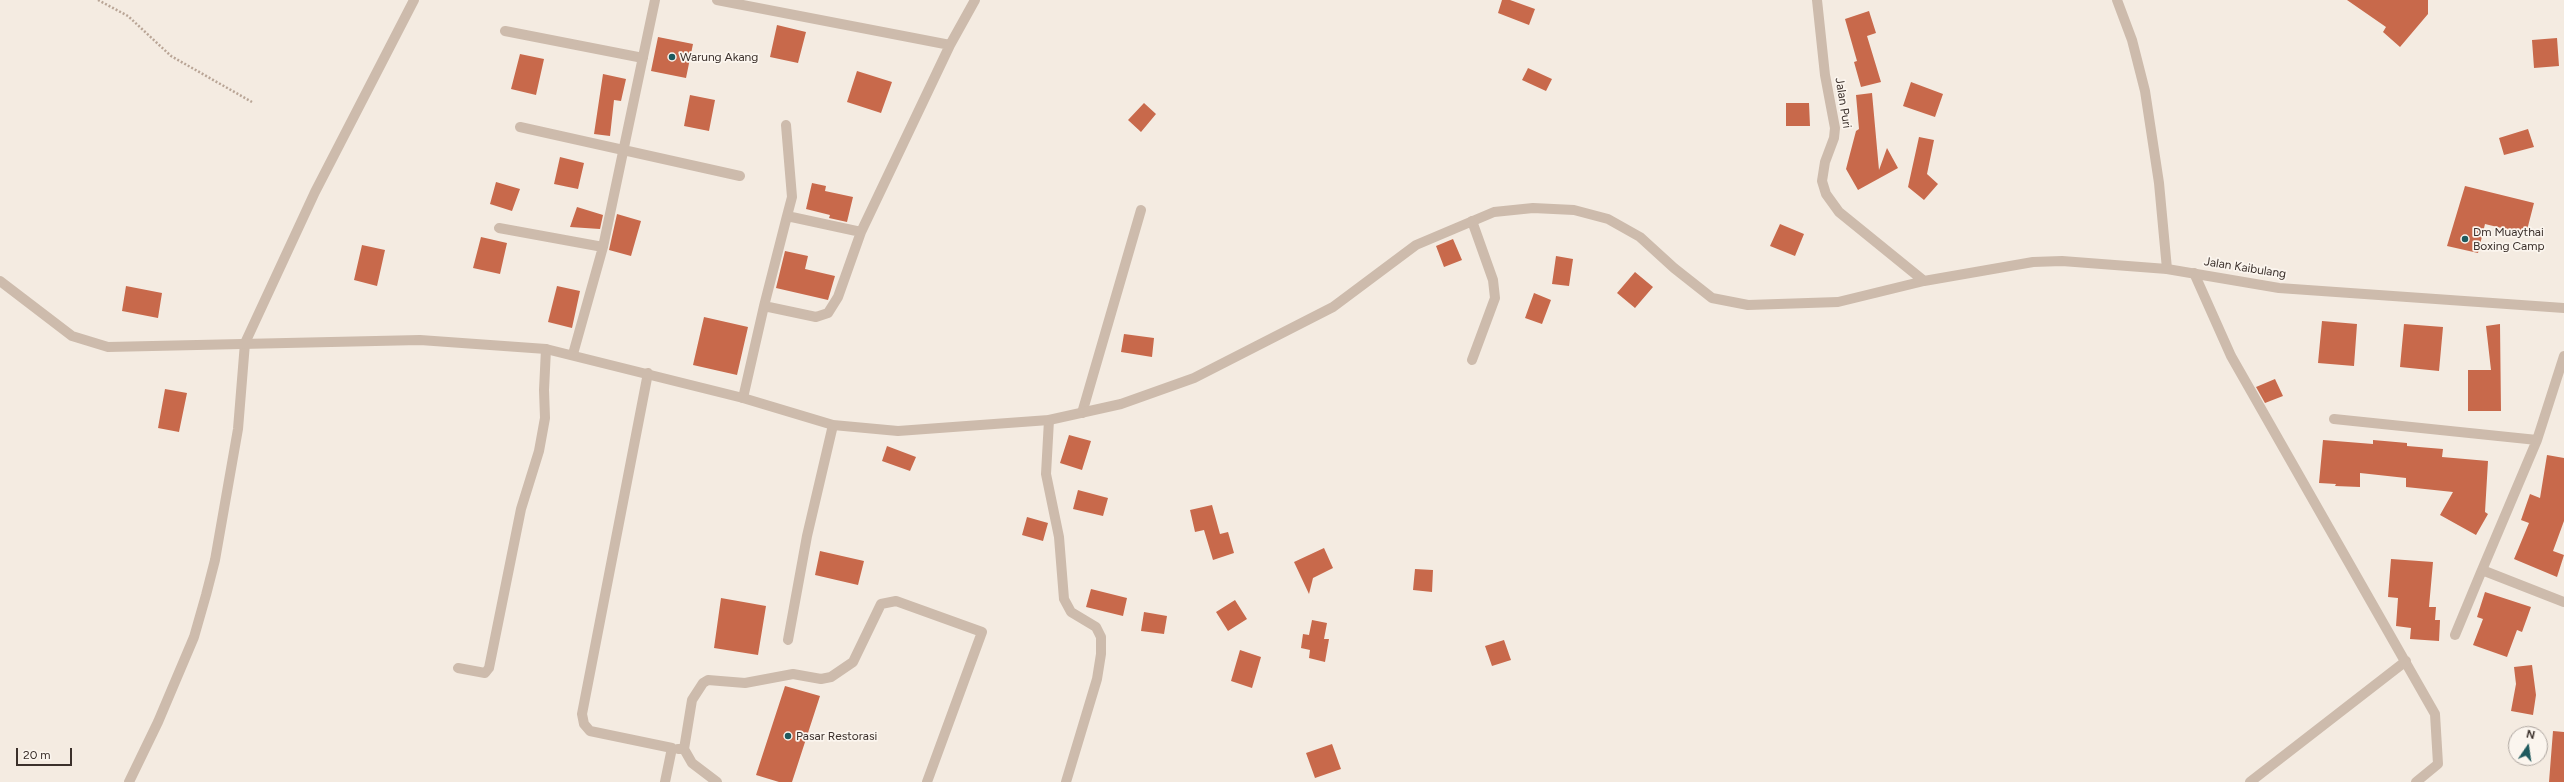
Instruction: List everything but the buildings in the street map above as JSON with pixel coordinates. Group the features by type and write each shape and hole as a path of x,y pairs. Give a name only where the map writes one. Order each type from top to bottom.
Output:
{"street":[{"path":"129,782 158,722 194,637 206,595 215,560 238,429 245,343 315,192 414,0"},
{"path":"573,354 603,247 655,0"},
{"path":"717,0 950,45"},
{"path":"764,306 816,317 828,313 838,297 861,232 950,45 975,0"},
{"name":"Jalan Puri","path":"1817,0 1825,75 1835,128 1822,181 1826,194 1839,212 1924,281"},
{"path":"2116,0 2132,40 2145,91 2159,183 2167,269"},
{"path":"505,31 643,58"},
{"path":"743,398 764,306 792,197 786,125"},
{"path":"520,127 740,176"},
{"name":"Jalan Kaibulang","path":"0,281 72,336 108,347 420,340 546,349 573,354 743,398 833,425 898,431 1049,420 1121,404 1194,378 1225,364 1333,307 1416,245 1494,212 1533,208 1574,210 1608,219 1640,237 1674,268 1712,298 1727,303 1799,305 1838,302 1924,281 2033,262 2062,261 2167,269 2279,288 2564,308"},
{"path":"1082,413 1141,210"},
{"path":"787,216 861,232"},
{"path":"1472,221 1493,280 1495,298 1472,360"},
{"path":"498,228 603,247"},
{"path":"2194,273 2230,356 2435,714 2438,764 2416,782"},
{"path":"458,668 485,673 489,668 521,509 539,451 545,418 544,390 546,349"},
{"path":"2455,635 2537,440 2564,356"},
{"path":"648,373 582,714 584,724 590,731 672,748 684,749"},
{"path":"2334,419 2537,440"},
{"path":"1049,420 1046,474 1059,537 1064,599 1072,612 1096,627 1101,637 1101,654 1097,679 1066,782"},
{"path":"788,640 808,536 833,425"},
{"path":"2482,570 2564,602"},
{"path":"718,782 692,763 684,749 692,700 703,682 708,680 752,682 793,674 821,679 831,677 853,662 881,604 896,602 982,632 927,782"},
{"path":"2250,782 2406,661"},
{"path":"665,782 672,748"}],"path":[{"path":"98,0 128,16 171,56 252,102"}],"place":[{"name":"Warung Akang","path":"672,57"},
{"name":"Dm Muaythai Boxing Camp","path":"2465,239"},
{"name":"Pasar Restorasi","path":"788,736"}]}
